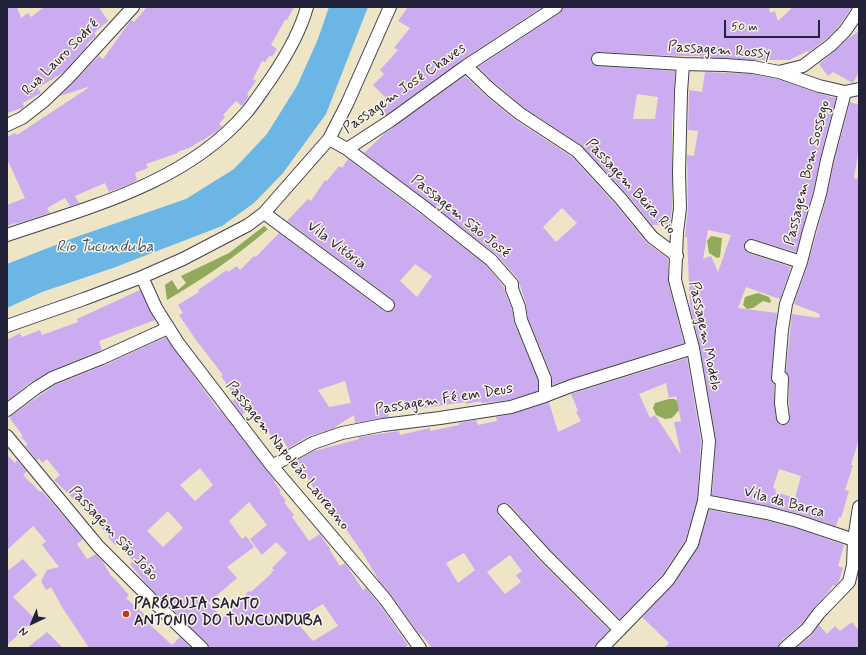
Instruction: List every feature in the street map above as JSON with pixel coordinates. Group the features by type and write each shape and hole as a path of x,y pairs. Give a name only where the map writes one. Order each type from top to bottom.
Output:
{"street":[{"name":"Rua Lauro Sodré","path":"7,125 22,118 59,87 133,7"},
{"path":"7,235 96,206 138,189 169,173 198,155 230,129 245,114 284,58 307,7"},
{"path":"329,139 347,104 390,7"},
{"name":"Passagem José Chaves","path":"7,326 84,299 183,259 248,225 264,213 329,139 347,150 466,66 556,7"},
{"path":"779,72 803,66 831,45 845,31 859,9"},
{"name":"Passagem Rossy","path":"598,59 753,67 779,72 819,86 845,92 859,89"},
{"name":"Passagem Modelo","path":"602,648 668,580 693,541 704,501 709,440 693,348 675,280 677,232 680,208 680,92 683,64"},
{"name":"Passagem Beira Rio","path":"466,66 518,113 577,152 621,199 652,237 677,256"},
{"name":"Passagem Bom Sossego","path":"783,418 780,403 782,378 778,378 786,304 801,262 820,194 827,160 845,92"},
{"name":"Passagem São José","path":"347,150 424,207 491,260 512,284 512,289 519,307 521,320 545,379 546,396"},
{"name":"Vila Vitória","path":"264,213 388,305"},
{"name":"Passagem Bom Sossego","path":"751,246 801,262"},
{"name":"Passagem Napoleão Laureano","path":"142,276 156,308 168,328 272,466 385,599 420,648"},
{"path":"7,410 52,378 102,358 168,328"},
{"name":"Passagem Fé em Deus","path":"272,466 314,444 342,433 383,425 511,407 571,386 693,348"},
{"name":"Passagem São João","path":"7,436 98,546 202,648"},
{"name":"Vila da Barca","path":"704,501 775,515 854,540"},
{"path":"785,648 807,629 819,613 837,595 854,585 854,540 859,507"},
{"path":"504,510 546,556 620,630"}],"green space":[{"path":"264,226 268,229 244,249 194,284 167,300 165,285 172,280 178,290 186,283 181,276 229,253"},
{"path":"711,236 722,238 720,257 717,258 709,253 707,241"},
{"path":"758,293 769,297 771,301 770,303 763,301 753,308 747,309 743,305 745,297"},
{"path":"674,399 679,402 680,409 672,418 665,419 656,415 653,408 655,403"}],"water":[{"name":"Rio Tucunduba","path":"329,7 368,7 326,114 283,173 254,203 222,226 113,268 42,292 7,308 7,264 76,237 186,199 234,169 267,134 297,86 318,39"}],"building":[{"path":"7,7 17,7 21,18 28,13 31,17 44,7 99,7 108,21 94,33 96,36 86,45 87,46 64,72 38,88 41,93 23,103 24,107 7,113"},
{"path":"147,7 294,7 271,45 277,49 272,57 270,55 265,62 262,61 253,79 256,81 247,94 249,96 242,106 236,101 223,115 225,117 219,124 222,127 216,132 189,148 146,164 148,168 135,173 137,180 132,183 109,192 105,183 75,196 79,203 70,206 65,198 47,208 50,213 7,226 7,205 25,198 7,159 7,137 15,133 17,135 88,88 60,96 99,56 103,59 131,20 134,22"},
{"path":"408,7 542,7 462,60 386,115 378,105 386,98 373,85 384,74 380,70 398,50 394,48 410,28 398,21"},
{"path":"563,7 769,7 770,13 775,11 778,21 793,7 852,7 839,26 826,39 809,52 808,51 789,60 756,60 701,56 598,52 592,55 591,62 598,66 675,71 672,128 672,208 670,224 652,225 627,194 582,146 523,107 478,67 560,13","holes":["637,94 658,97 655,119 633,119"]},
{"path":"859,31 859,72 853,83 833,72 828,76 819,64"},
{"path":"705,72 752,74 777,79 836,98 820,158 813,192 796,252 753,239 746,240 744,244 744,248 748,253 791,267 780,299 746,287 738,308 777,313 771,377 774,384 776,419 777,423 781,425 787,424 790,421 789,378 786,372 792,314 819,318 820,314 794,304 808,264 827,196 834,162 850,102 859,105 859,148 854,178 859,179 859,439 845,490 849,491 841,518 839,517 836,526 769,506 712,495 716,440 700,347 690,307 687,237 685,237 688,208 687,155 694,156 698,131 688,130 689,90 702,92","holes":["708,230 731,235 718,272 711,256 703,259","779,469 801,476 795,498 775,492 776,489 773,488"]},
{"path":"465,76 514,119 572,157 615,204 646,242 668,259 668,282 684,343 552,385 552,376 528,318 526,304 518,279 496,254 364,153 384,134","holes":["562,208 577,223 556,242 543,227"]},
{"path":"348,159 486,265 504,287 512,309 514,323 538,380 538,391 509,400 481,403 481,401 466,404 465,402 388,413 389,417 355,423 354,415 332,429 309,436 288,448 282,438 277,442 249,409 242,415 232,401 236,398 221,376 223,375 179,315 183,313 178,305 199,292 198,290 227,270 228,272 237,266 240,270 254,256 256,257 279,233 384,311 388,312 394,310 395,305 392,299 287,221 308,199 311,201 325,180 327,181 339,166 342,168","holes":["415,264 432,276 417,297 400,281","345,381 351,403 329,407 318,390"]},
{"path":"140,290 155,320 99,341 102,350 48,372 31,382 7,401 7,340 20,333 22,337 40,330 42,335 78,322 77,319"},
{"path":"166,337 219,411 220,410 275,481 274,482 281,491 279,492 286,501 284,502 294,515 292,517 309,541 320,534 340,566 345,563 363,590 366,588 408,645 405,648 209,648 207,643 148,586 130,564 133,561 117,543 115,545 91,516 54,480 60,475 47,459 42,463 39,458 37,461 25,446 28,444 21,437 23,436 9,417 55,385 105,365","holes":["200,468 213,485 195,501 180,485","249,502 267,525 250,539 262,555 276,542 287,553 272,568 274,570 271,572 272,573 251,592 249,591 223,618 208,603 237,578 227,567 254,547 246,536 242,539 229,521","168,511 183,528 163,547 147,531","323,604 338,626 313,641 299,625 304,621 301,617"]},
{"path":"687,358 701,441 697,500 685,541 662,575 620,619 551,551 510,505 502,503 497,508 498,515 540,561 609,630 597,643 595,648 432,648 421,634 420,635 379,581 364,555 327,502 323,505 306,475 301,477 294,462 314,451 359,439 359,437 399,431 400,435 430,428 430,431 476,420 478,425 497,421 496,417 513,414 549,402 558,432 581,421 576,412 578,411 571,394","holes":["666,383 669,398 676,396 681,421 674,422 681,455 655,415 650,418 639,394","464,553 475,570 458,583 446,563","510,555 522,571 516,575 521,582 505,594 487,572"]},
{"path":"7,455 15,463 17,460 27,471 23,475 40,492 42,491 83,539 77,544 87,559 96,554 103,562 111,576 129,595 126,598 151,620 148,623 172,645 180,637 191,648 89,648 62,607 51,587 46,590 41,581 47,570 59,567 42,545 46,541 33,526 7,550"},
{"path":"709,510 765,520 795,528 844,545 838,566 843,568 839,581 835,586 833,585 801,624 780,642 778,648 664,648 669,643 642,617 674,584 698,548"},
{"path":"23,559 37,575 13,597 35,619 7,645 7,571"},
{"path":"852,622 859,631 859,648 796,648 812,635 819,625 827,634 835,626 840,631"},
{"path":"47,632 63,648 27,648"}],"place":[{"name":"PARÓQUIA SANTO ANTONIO DO TUNCUNDUBA","path":"126,614"}]}
